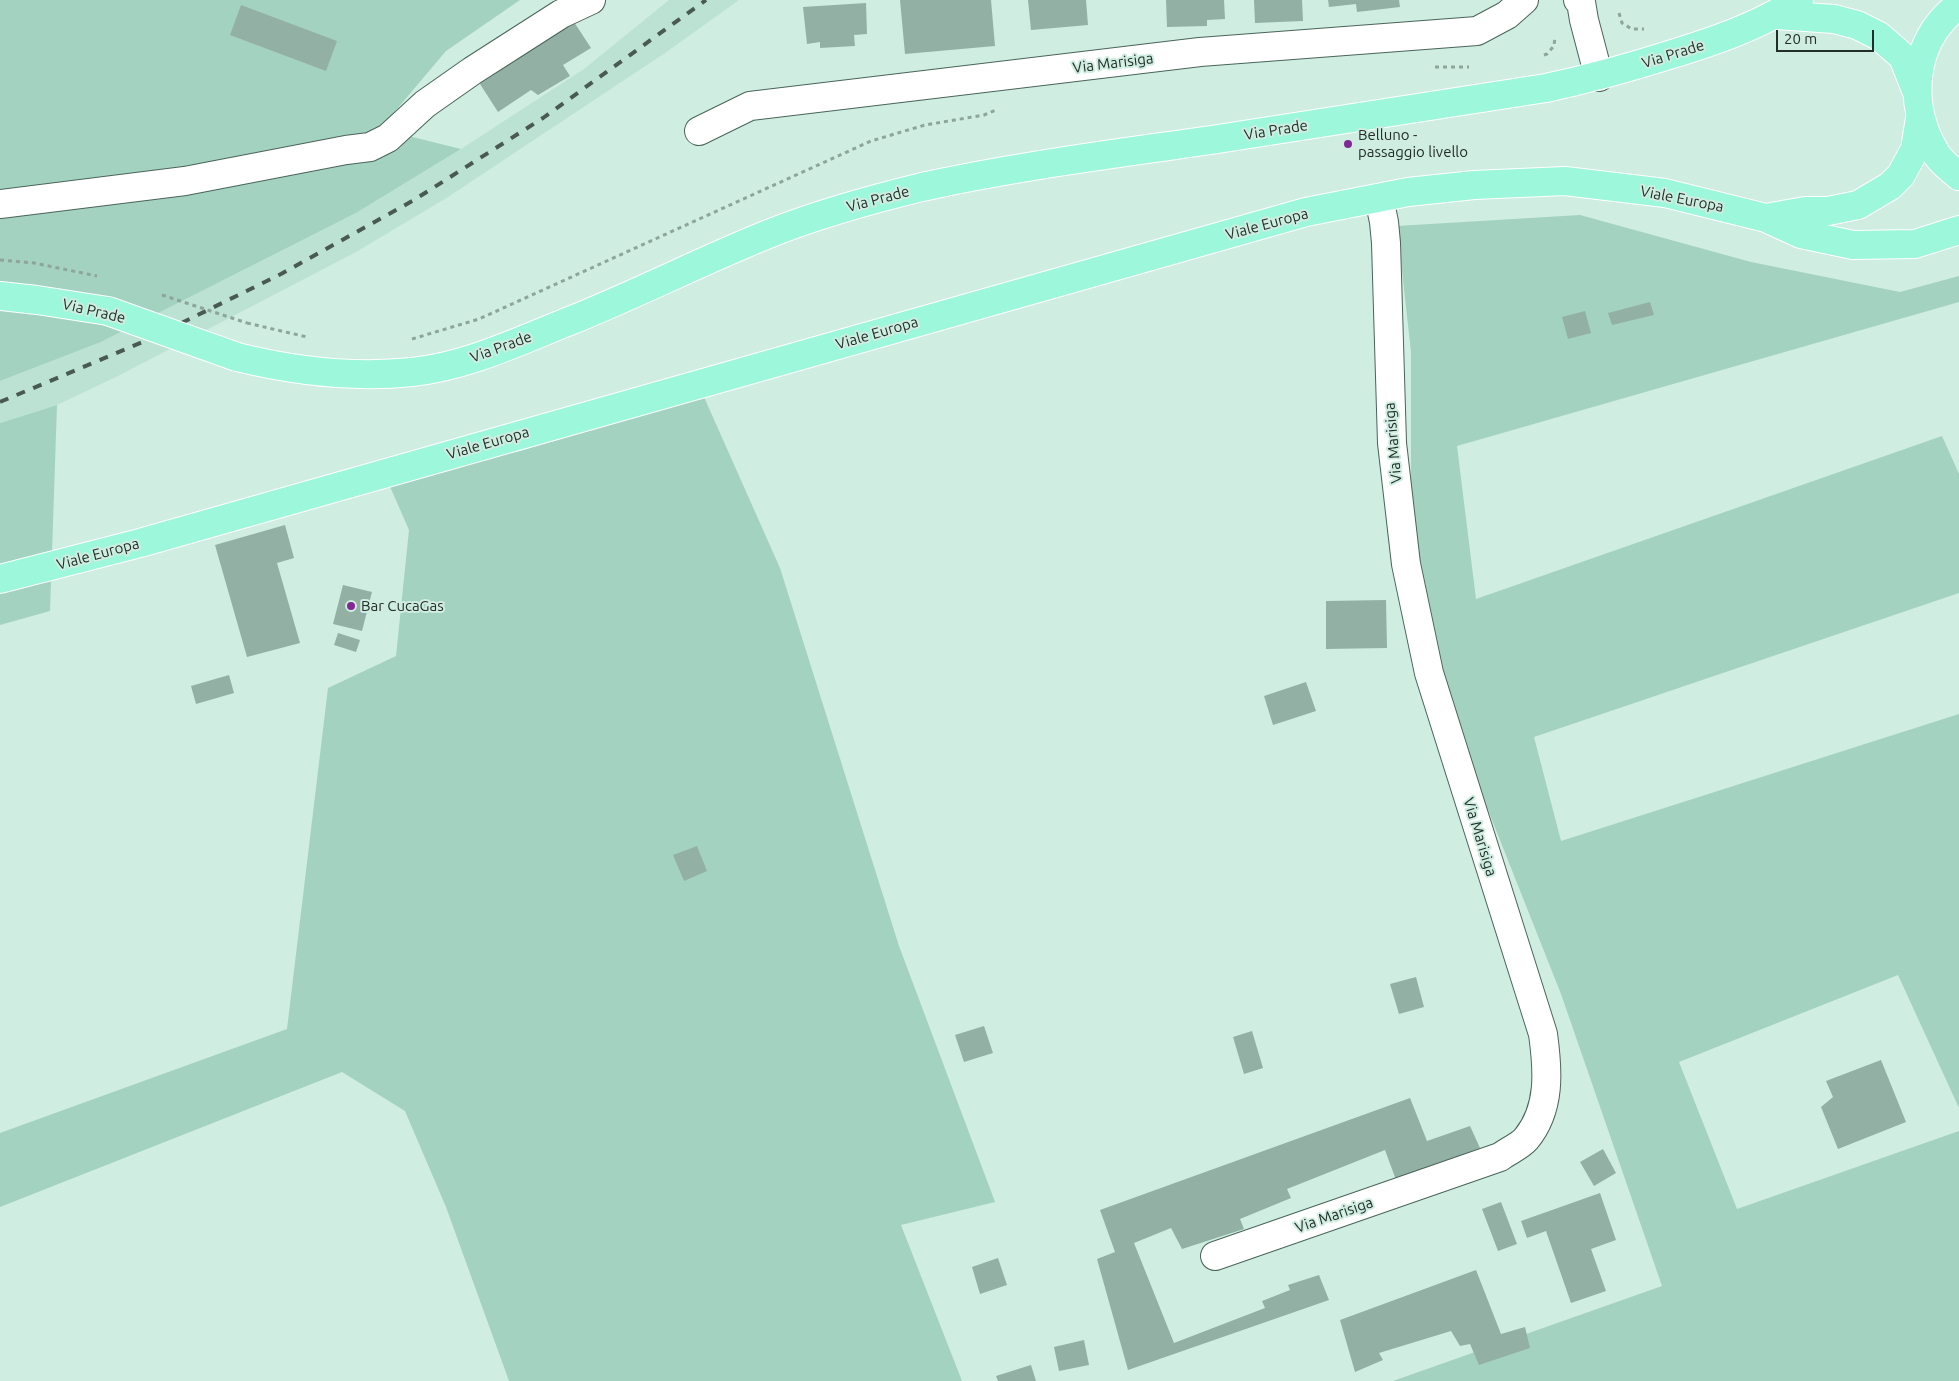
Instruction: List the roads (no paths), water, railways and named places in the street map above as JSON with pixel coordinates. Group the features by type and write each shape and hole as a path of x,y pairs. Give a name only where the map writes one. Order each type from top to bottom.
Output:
{"main road":[{"name":"Via Prade","path":"0,296 108,311 237,357 277,367 355,373 412,372 450,365 490,353 606,306 766,235 825,213 884,197 965,178 1546,88 1599,77 1722,39 1777,15 1799,0"},
{"path":"1959,5 1946,14 1924,50 1916,90 1920,118 1937,156 1959,176"},
{"name":"Via Prade","path":"1777,15 1834,19 1857,25 1879,36 1903,57 1916,90"},
{"name":"Viale Europa","path":"1766,218 1805,211 1828,211 1858,205 1890,186 1901,175 1915,149 1920,118"},
{"name":"Viale Europa","path":"0,579 140,543 342,484 1306,212 1379,198 1474,185 1565,181 1665,193 1766,218 1801,234 1853,245 1915,244 1959,230"}],"street":[{"path":"0,204 185,180 370,147 388,138 425,104 494,57 561,14 591,0"},
{"name":"Via Marisiga","path":"699,131 750,106 1200,52 1477,31 1507,15 1524,0"},
{"path":"1578,0 1581,2 1599,77"},
{"name":"Via Marisiga","path":"1215,1256 1500,1157 1526,1139 1542,1112 1548,1070 1543,1034 1429,673 1406,564 1392,443 1386,243 1379,198"}],"railway":[{"path":"0,402 145,341 281,274 414,200 543,118 706,0"}],"place":[{"name":"Belluno - passaggio livello","path":"1348,144"},
{"name":"Bar CucaGas","path":"351,606"}]}
